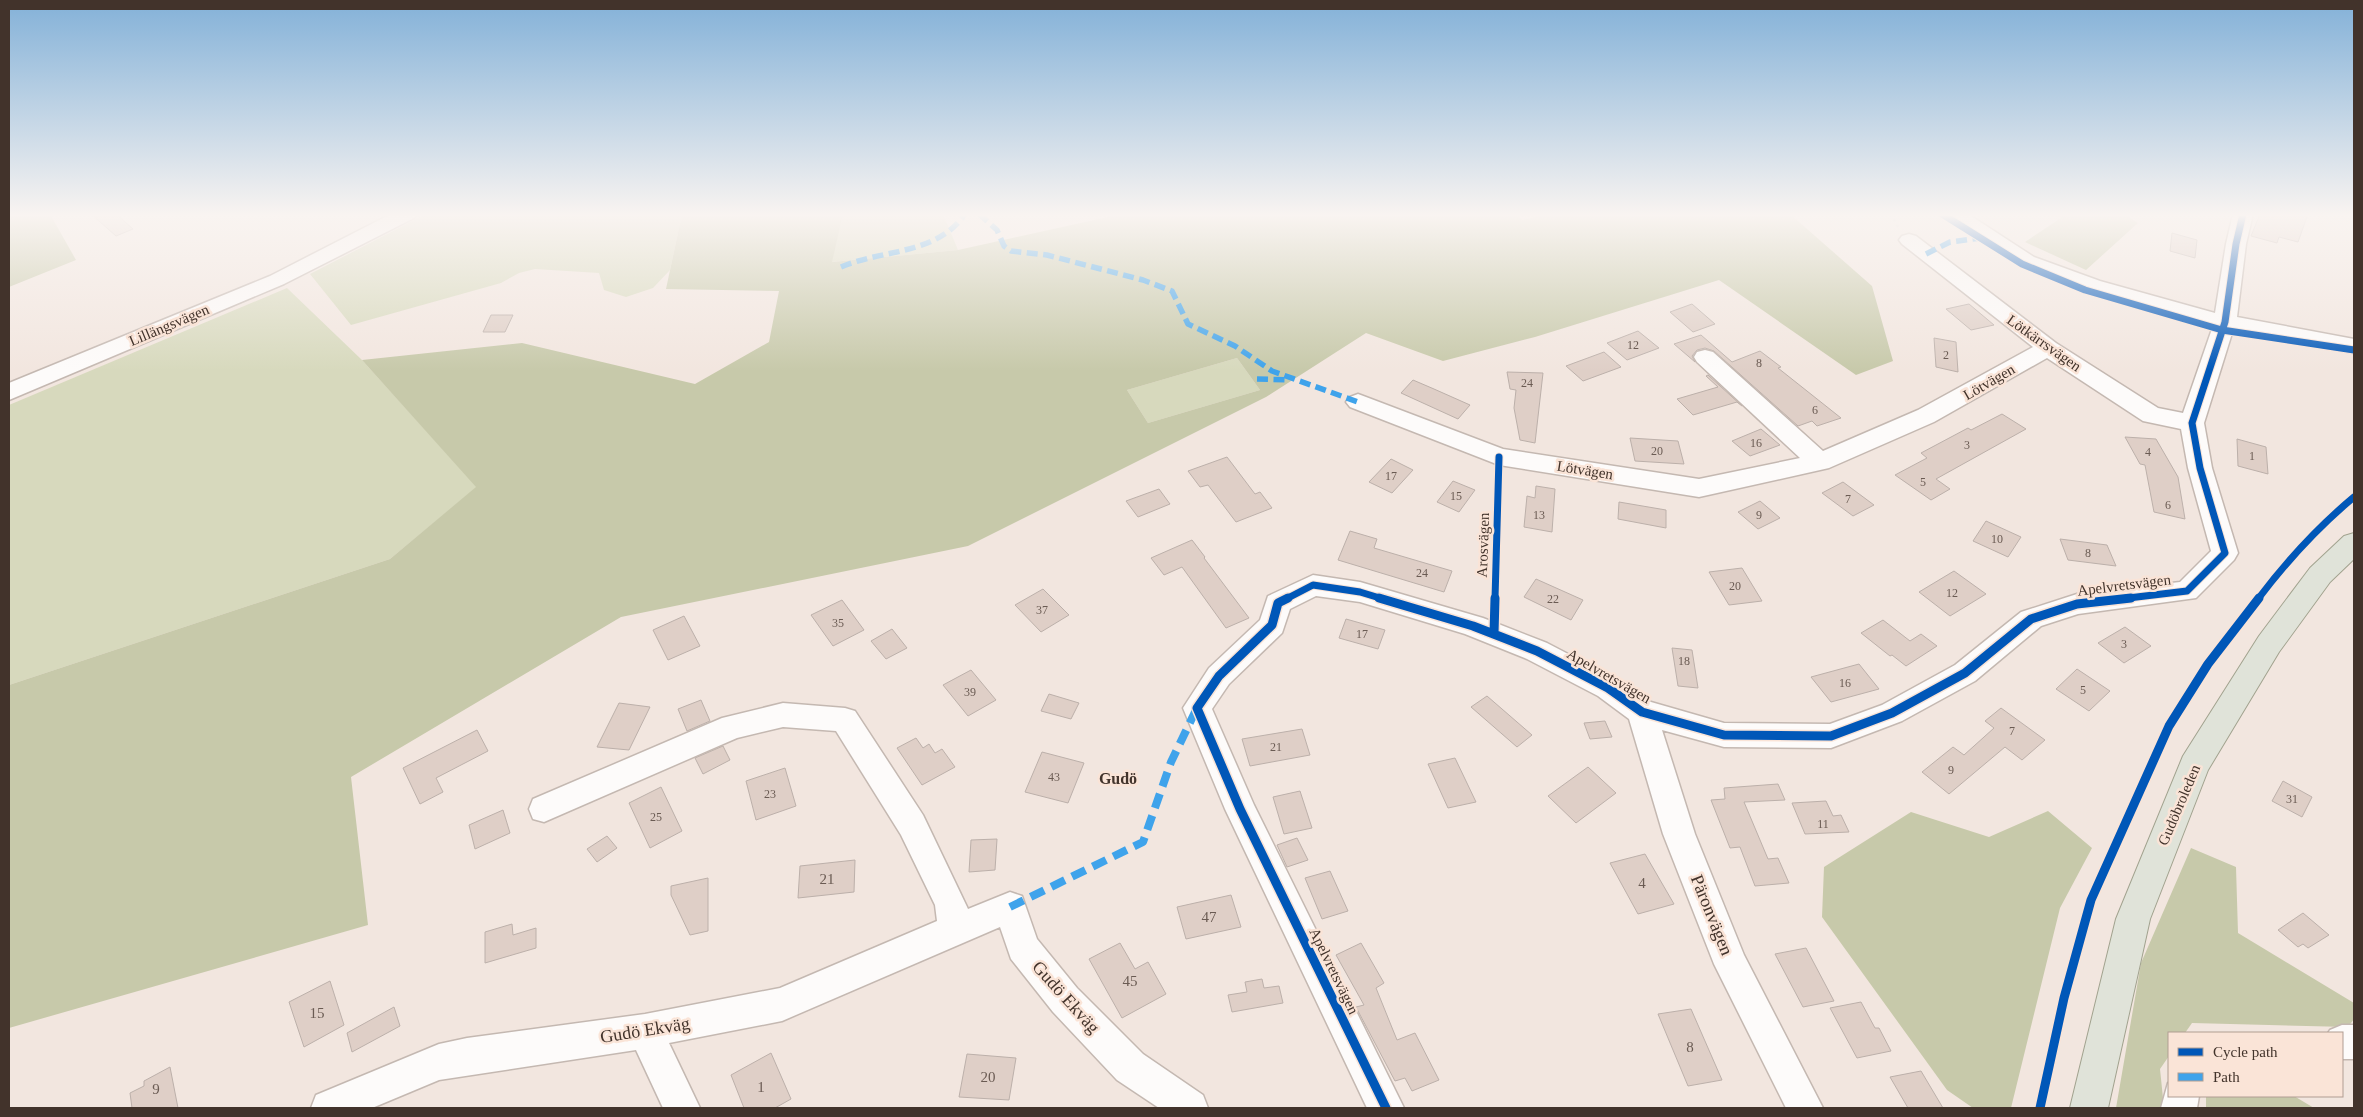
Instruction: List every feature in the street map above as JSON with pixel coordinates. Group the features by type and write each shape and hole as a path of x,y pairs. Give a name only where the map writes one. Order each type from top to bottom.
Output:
{"main road":[{"name":"Gudöbroleden","path":"2089,1108 2133,919 2194,765 2269,644 2320,575 2354,543"}],"street":[{"name":"Lillängsvägen","path":"9,392 277,280 304,266"},
{"name":"Lötkärrsvägen","path":"1942,266 2048,348 2152,415 2192,423"},
{"path":"2040,266 2092,286 2225,322 2354,346"},
{"name":"Apelvretsvägen","path":"1386,1108 1240,809 1197,708 1219,676 1272,625 1278,603 1313,585 1360,592 1473,626 1537,651 1608,688 1642,712 1724,736 1831,736 1892,713 1965,673 2031,619 2077,604 2187,591 2225,554 2200,468 2192,423 2225,322 2233,266"},
{"name":"Lötvägen","path":"1358,402 1499,456 1699,488 1820,462 1934,412 2048,348"},
{"path":"1706,356 1820,462"},
{"name":"Päronvägen","path":"1642,712 1679,834 1731,964 1805,1108"},
{"path":"544,809 732,727 783,715 845,720 912,825 951,904 955,930"},
{"name":"Gudö Ekväg","path":"329,1108 439,1062 468,1056 645,1031 782,1004 1010,907 1023,948 1065,1000 1130,1066 1190,1108"},
{"path":"645,1031 682,1108"}],"green space":[{"path":"9,266 61,266 9,287"},
{"path":"325,266 671,266 670,270 653,288 626,297 604,290 599,273 535,269 519,273 501,283 351,325 310,274"},
{"path":"671,266 1849,266 1872,286 1893,361 1856,375 1719,280 1535,337 1443,361 1366,333 1266,397 968,546 621,617 351,777 368,925 9,1028 9,685 390,559 476,487 362,360 522,343 695,384 769,342 779,291 666,289","holes":["1237,358 1260,390 1148,423 1127,390"]},
{"path":"2078,266 2090,266 2086,270"},
{"path":"287,288 362,360 477,487 390,559 9,685 9,405"},
{"path":"1237,358 1260,390 1148,423 1127,390"},
{"path":"2048,811 2092,848 2060,908 2011,1108 1973,1108 1947,1090 1822,917 1824,867 1911,812 1989,837"},
{"path":"2191,848 2236,867 2238,933 2354,1003 2354,1019 2348,1027 2192,1023 2186,1032 2168,1032 2168,1057 2160,1069 2164,1108 2116,1108 2141,963"},
{"path":"2206,1097 2296,1097 2314,1108 2206,1108"}],"building":[{"path":"1692,304 1715,324 1693,332 1670,312"},
{"path":"1969,304 1994,325 1971,330 1946,309"},
{"path":"491,315 513,315 505,332 483,332"},
{"path":"1638,331 1659,348 1627,360 1607,343"},
{"path":"1701,335 1732,362 1760,351 1781,367 1778,368 1841,418 1817,426 1812,421 1798,426 1714,351 1705,348 1697,350 1692,356 1695,362 1674,344"},
{"path":"1934,338 1956,342 1958,372 1936,367"},
{"path":"1604,352 1621,367 1583,381 1566,366"},
{"path":"1507,372 1543,373 1535,443 1520,440 1514,408 1516,390 1510,389"},
{"path":"1708,375 1742,406 1737,402 1693,415 1677,399 1718,387 1706,376"},
{"path":"1413,380 1470,405 1458,419 1401,393"},
{"path":"2002,414 2026,429 1936,479 1950,489 1931,500 1895,475 1927,458 1921,453 1968,428 1971,430"},
{"path":"1761,429 1780,445 1750,456 1732,441"},
{"path":"2125,437 2156,439 2178,477 2185,519 2154,512 2145,465 2140,464"},
{"path":"1630,438 1678,441 1684,464 1635,461"},
{"path":"2237,439 2266,447 2268,474 2238,466"},
{"path":"1227,457 1255,494 1260,492 1272,508 1236,522 1208,485 1200,487 1188,471"},
{"path":"1391,459 1413,470 1392,493 1369,482"},
{"path":"1453,481 1475,490 1459,512 1437,502"},
{"path":"1843,482 1874,505 1853,516 1822,493"},
{"path":"1536,486 1555,489 1552,532 1524,527 1527,496 1535,498"},
{"path":"1159,489 1170,504 1138,517 1126,501"},
{"path":"1760,501 1780,518 1758,529 1738,512"},
{"path":"1619,502 1666,510 1666,528 1618,519"},
{"path":"1986,521 2021,537 2008,557 1973,541"},
{"path":"1350,531 1377,539 1374,548 1452,571 1444,592 1338,560"},
{"path":"2060,539 2107,545 2116,566 2068,560"},
{"path":"1192,540 1249,618 1226,628 1182,567 1164,575 1151,558"},
{"path":"1742,568 1762,601 1729,605 1709,572"},
{"path":"1954,571 1986,594 1950,616 1919,592"},
{"path":"1536,579 1583,600 1571,620 1524,597"},
{"path":"1043,589 1069,615 1041,632 1015,605"},
{"path":"842,600 864,630 833,646 811,615"},
{"path":"684,616 700,646 668,660 653,630"},
{"path":"1346,619 1385,630 1378,649 1339,638"},
{"path":"1883,620 1910,641 1921,634 1937,646 1906,666 1861,633"},
{"path":"2125,627 2151,646 2124,663 2098,643"},
{"path":"892,629 907,648 886,659 871,641"},
{"path":"1672,648 1692,650 1698,688 1678,686"},
{"path":"1859,664 1879,689 1831,702 1811,677"},
{"path":"2077,669 2110,691 2089,711 2056,689"},
{"path":"971,670 996,700 968,716 943,685"},
{"path":"1049,694 1079,703 1071,719 1041,711"},
{"path":"1487,696 1532,735 1517,747 1471,707"},
{"path":"701,700 710,721 687,731 678,709"},
{"path":"619,703 650,707 629,750 597,747"},
{"path":"2001,708 2045,740 2022,760 2005,747 1949,794 1922,772 1953,747 1964,755 1994,728 1985,721"},
{"path":"1605,721 1612,737 1590,739 1584,723"},
{"path":"1302,729 1310,755 1250,766 1242,739"},
{"path":"477,730 488,751 436,778 443,792 420,804 403,768"},
{"path":"916,738 923,748 929,744 935,753 942,749 955,767 922,785 897,748"},
{"path":"723,746 730,760 703,774 695,758"},
{"path":"1042,752 1084,763 1068,803 1025,792"},
{"path":"1455,758 1476,802 1448,808 1428,764"},
{"path":"1588,767 1616,793 1576,823 1548,796"},
{"path":"785,768 796,806 756,820 746,781"},
{"path":"2283,781 2312,797 2302,817 2272,801"},
{"path":"1778,784 1785,800 1744,802 1768,859 1778,858 1789,883 1755,886 1740,847 1730,848 1711,800 1725,799 1724,788"},
{"path":"661,787 682,831 650,848 629,803"},
{"path":"1300,791 1312,828 1284,834 1273,797"},
{"path":"1826,801 1833,816 1841,815 1849,832 1805,834 1792,803"},
{"path":"503,810 510,833 475,849 469,825"},
{"path":"607,836 617,848 597,862 587,849"},
{"path":"1297,838 1308,860 1287,867 1277,845"},
{"path":"997,839 995,870 969,872 971,840"},
{"path":"1645,854 1674,904 1638,914 1610,863"},
{"path":"855,860 854,892 798,898 800,866"},
{"path":"1330,871 1348,911 1322,919 1305,878"},
{"path":"708,878 708,931 690,935 671,895 671,886"},
{"path":"1231,895 1241,927 1186,939 1177,907"},
{"path":"2303,913 2329,935 2308,948 2303,944 2298,947 2278,930"},
{"path":"512,924 513,935 536,928 536,948 485,963 485,932"},
{"path":"1120,943 1135,969 1148,962 1166,994 1122,1018 1089,959"},
{"path":"1361,943 1384,983 1376,988 1397,1040 1415,1033 1439,1080 1412,1091 1405,1078 1395,1081 1356,1007 1364,1005 1336,955"},
{"path":"1806,948 1834,1001 1803,1007 1775,954"},
{"path":"1262,979 1264,988 1279,986 1283,1003 1232,1012 1228,995 1247,992 1245,982"},
{"path":"330,981 344,1025 304,1047 289,1002"},
{"path":"1861,1002 1875,1028 1879,1028 1891,1051 1857,1058 1830,1008"},
{"path":"394,1007 400,1026 352,1052 347,1033"},
{"path":"1691,1009 1722,1080 1688,1086 1658,1014"},
{"path":"771,1053 791,1099 775,1108 744,1108 731,1075"},
{"path":"967,1054 1016,1058 1009,1100 959,1097"},
{"path":"170,1067 178,1108 132,1108 130,1093 144,1086 144,1081"},
{"path":"1921,1071 1943,1108 1908,1108 1890,1077"}],"marked path":[{"path":"1090,266 1143,280 1172,291 1188,324 1235,346 1272,371 1358,402"},
{"path":"1257,379 1289,380"},
{"path":"1010,907 1143,842 1171,762 1197,708"}],"cycle path":[{"path":"2027,266 2085,290 2222,330 2354,350"},
{"path":"1386,1108 1240,809 1197,708 1219,676 1272,625 1278,603 1313,585 1360,592 1473,626 1537,651 1608,688 1642,712 1724,735 1831,736 1892,713 1965,673 2031,619 2077,604 2187,591 2225,553 2200,468 2192,423 2225,322 2233,266"},
{"name":"Arosvägen","path":"1494,634 1499,457"},
{"path":"2040,1108 2064,998 2091,900 2169,726 2208,664 2280,570 2334,514 2354,497"}],"district":[{"name":"Gudö","path":"1118,778"}]}
